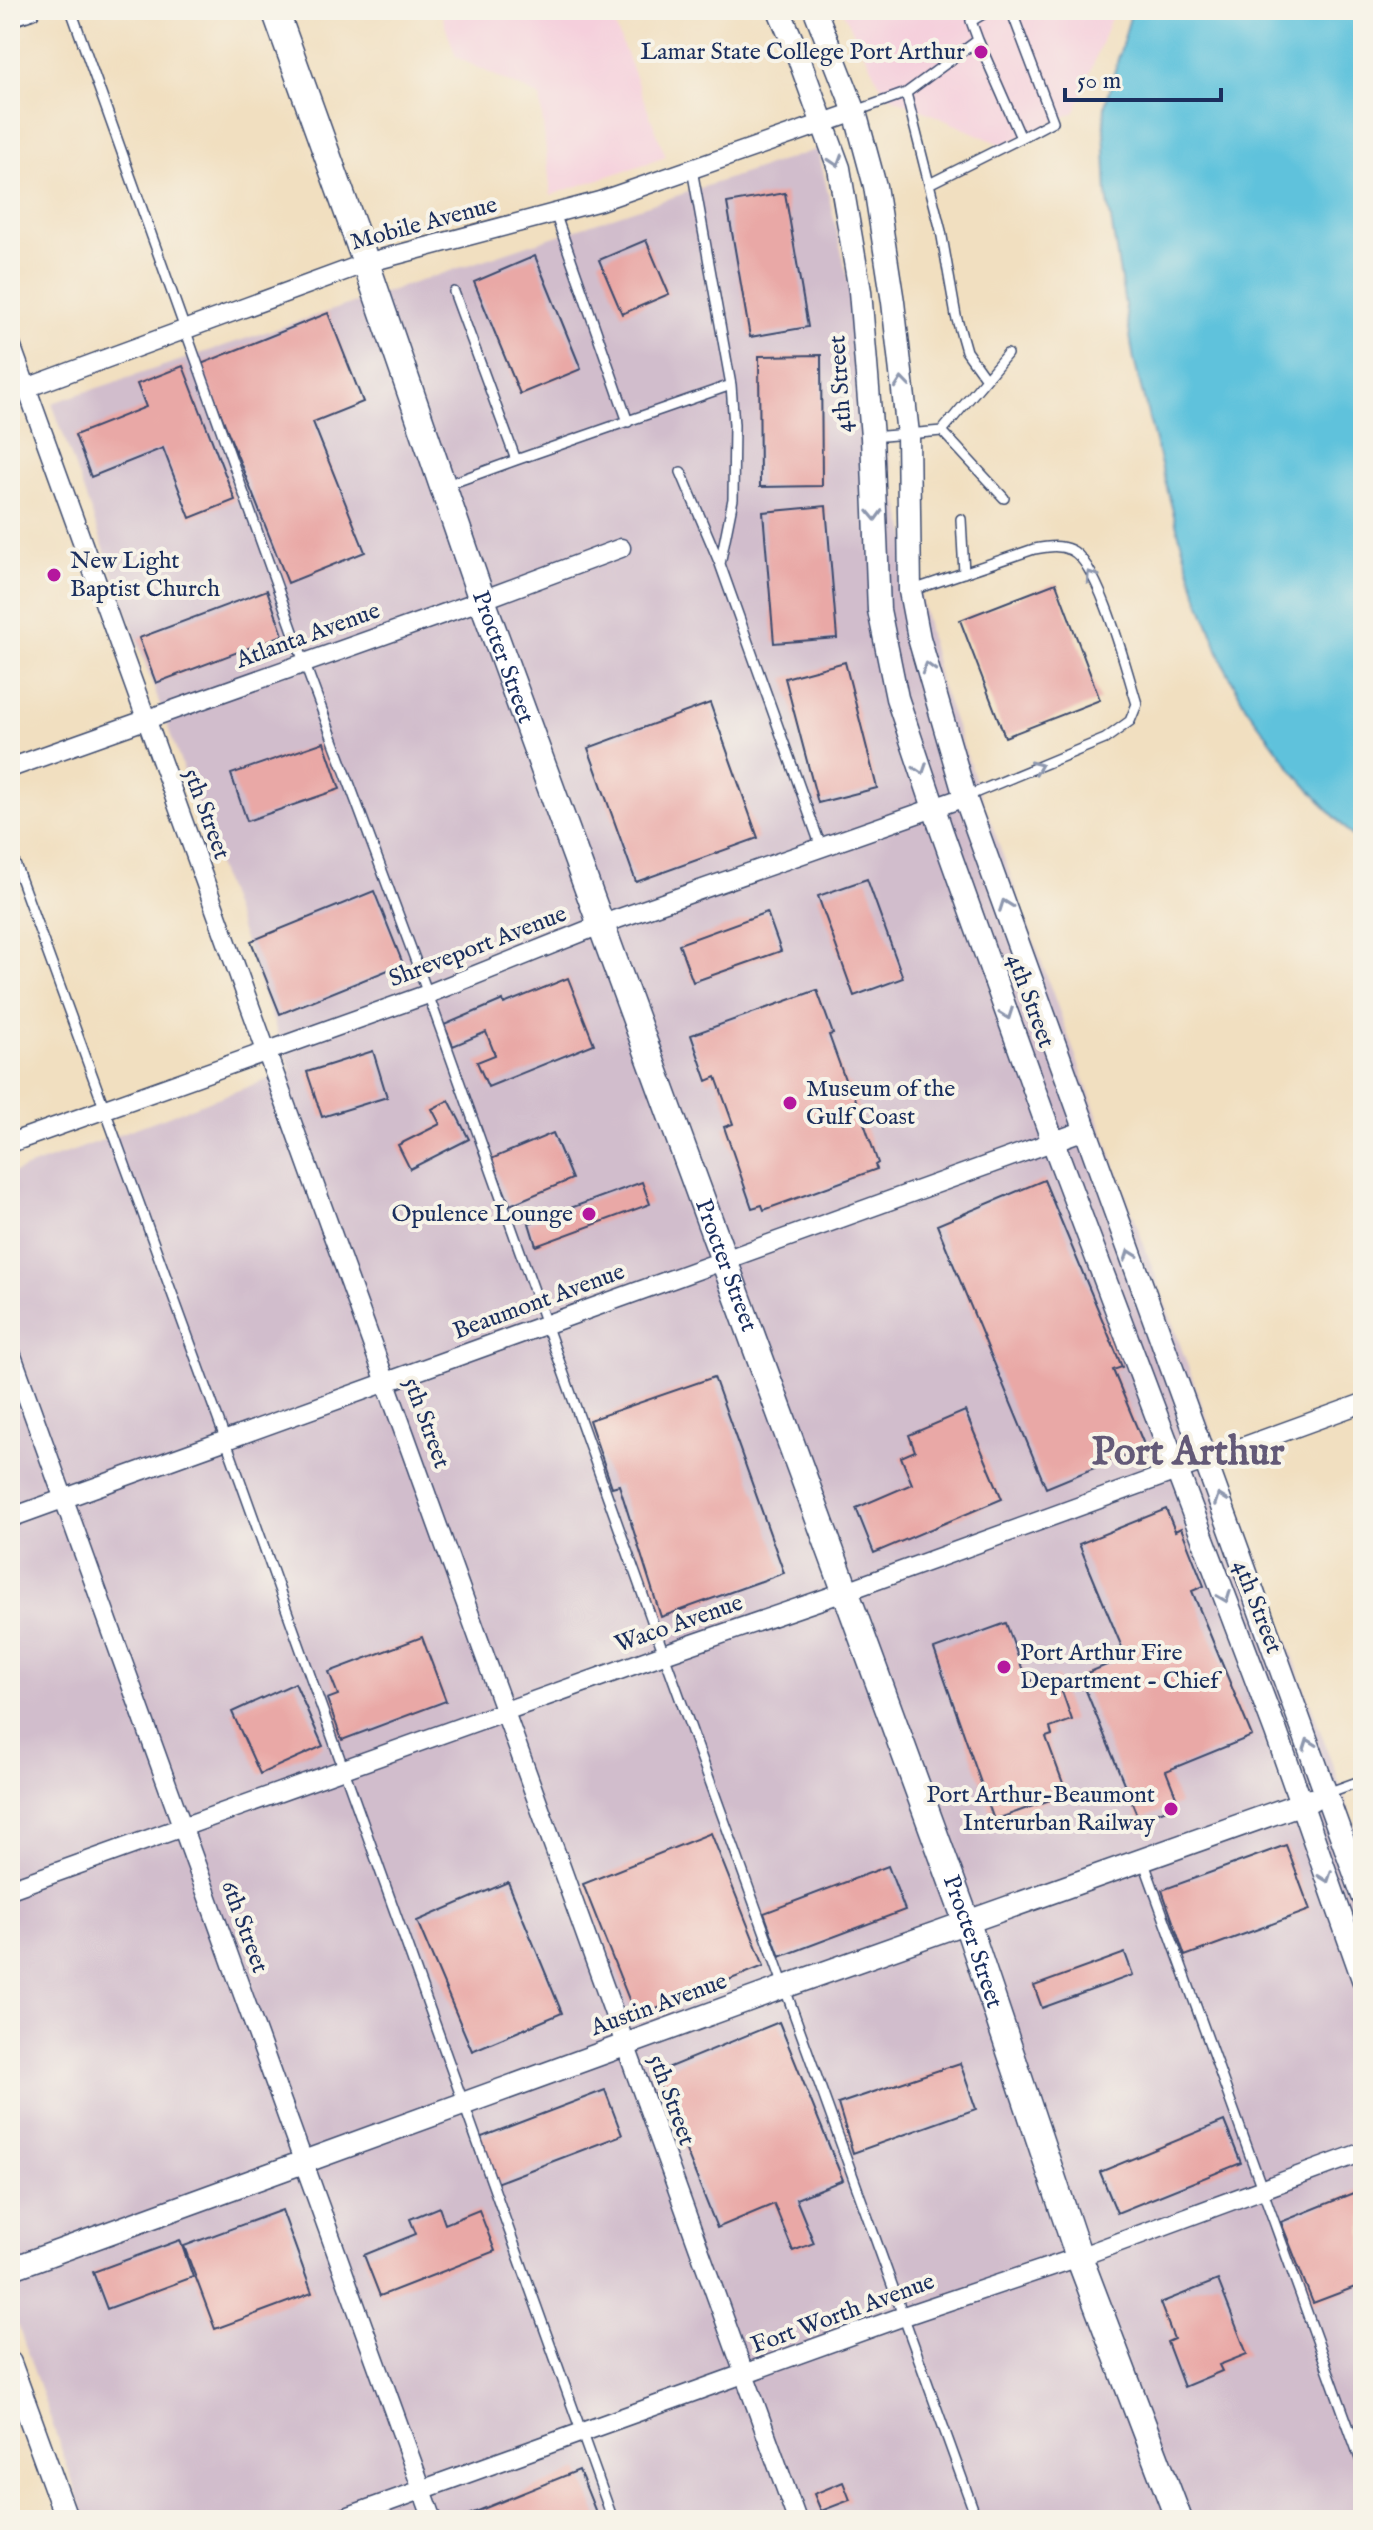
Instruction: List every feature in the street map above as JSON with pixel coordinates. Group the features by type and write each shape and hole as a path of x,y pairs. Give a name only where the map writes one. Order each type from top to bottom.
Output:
{"main road":[{"name":"Procter Street","path":"275,10 482,600 967,1923 1079,2257 1179,2520"}],"street":[{"path":"10,17 31,10"},
{"name":"4th Street","path":"779,10 839,168 860,291 872,437 879,610 897,698 1053,1142 1276,1732 1363,1979"},
{"name":"4th Street","path":"815,10 855,112 875,186 893,302 908,434 910,591 919,638 965,797 1363,1896"},
{"name":"Mobile Avenue","path":"18,391 366,263 600,201 855,112"},
{"name":"5th Street","path":"10,342 18,391 146,720 797,2520"},
{"name":"Atlanta Avenue","path":"10,768 621,548"},
{"name":"Shreveport Avenue","path":"10,1143 428,994 600,925 965,797"},
{"name":"Beaumont Avenue","path":"10,1518 1085,1130"},
{"name":"6th Street","path":"10,1350 433,2520"},
{"name":"Waco Avenue","path":"10,1889 844,1592 1363,1403"},
{"name":"Austin Avenue","path":"10,2269 1327,1793"},
{"name":"Fort Worth Avenue","path":"338,2520 904,2316 1079,2257 1363,2152"},
{"path":"10,2363 67,2520"}],"lane":[{"path":"71,10 977,2520"},
{"path":"990,10 971,21 1021,138"},
{"path":"929,184 1053,121 1011,10"},
{"path":"855,112 906,93 978,40"},
{"path":"906,93 941,231 956,316 966,351 986,379"},
{"path":"692,169 731,385 734,425 733,499 720,564"},
{"path":"555,213 628,422"},
{"path":"454,292 516,460"},
{"path":"872,437 942,431 1007,354"},
{"path":"444,486 731,385"},
{"path":"942,431 1004,498"},
{"path":"681,472 720,564 821,847"},
{"path":"961,519 964,573"},
{"path":"910,591 1034,549 1054,545 1074,551 1099,586 1137,704 1130,721 1105,739 965,797"},
{"path":"10,850 226,1441 613,2520"},
{"path":"1327,1793 1363,1780"},
{"path":"1143,1859 1363,2467"}],"shaded area":[{"name":"Lamar State College Port Arthur","path":"440,10 609,10 666,157 551,195 540,97 456,57"},
{"name":"Lamar State College Port Arthur","path":"842,10 1114,10 1075,112 1002,145 885,94"},
{"path":"818,149 940,682 1363,1849 1363,2520 86,2520 10,2303 10,1174 291,1071 52,403"}],"water":[{"path":"1132,10 1363,10 1363,848 1295,773 1246,707 1224,665 1195,588 1178,531 1134,360 1107,195 1105,105"}],"building":[{"path":"785,193 808,327 750,337 727,203"},
{"path":"646,240 669,294 622,314 599,260"},
{"path":"535,256 581,369 520,394 474,282"},
{"path":"328,313 363,402 313,422 365,552 288,583 201,364"},
{"path":"821,355 822,486 760,487 759,356"},
{"path":"183,366 235,500 190,518 163,448 91,477 75,435 146,407 137,384"},
{"path":"826,506 837,638 774,643 763,512"},
{"path":"1056,583 1100,700 1005,737 960,620"},
{"path":"267,590 283,635 156,683 139,638"},
{"path":"845,662 877,788 818,803 785,678"},
{"path":"710,703 758,838 636,882 588,748"},
{"path":"324,742 340,789 247,821 231,774"},
{"path":"867,879 903,978 854,996 818,896"},
{"path":"374,891 403,964 280,1014 251,941"},
{"path":"767,912 781,951 693,982 679,944"},
{"path":"568,978 594,1044 488,1087 477,1062 495,1055 486,1032 453,1046 444,1025 503,1000 504,1004"},
{"path":"817,990 833,1034 829,1035 847,1085 850,1083 878,1163 875,1165 877,1169 764,1210 762,1205 752,1208 724,1127 733,1124 716,1077 707,1081 691,1035"},
{"path":"373,1051 387,1097 322,1117 307,1072"},
{"path":"449,1100 469,1139 410,1169 398,1145 440,1124 432,1109"},
{"path":"553,1133 572,1179 510,1205 491,1159"},
{"path":"1044,1180 1122,1367 1113,1370 1145,1447 1046,1488 937,1225"},
{"name":"Opulence Lounge","path":"642,1182 650,1204 536,1246 529,1223"},
{"path":"714,1377 784,1573 661,1617 619,1485 612,1487 589,1420"},
{"path":"965,1411 1002,1499 874,1553 856,1508 912,1484 901,1457 915,1451 909,1435"},
{"path":"1166,1509 1175,1531 1181,1528 1204,1586 1192,1591 1252,1736 1166,1771 1179,1804 1139,1820 1080,1676 1126,1657 1079,1544"},
{"path":"1006,1623 1027,1682 1033,1680 1035,1685 1057,1677 1072,1720 1050,1728 1052,1735 1046,1737 1067,1794 994,1820 934,1649"},
{"path":"422,1637 446,1701 342,1740 327,1699 338,1695 329,1672"},
{"path":"295,1683 323,1746 260,1774 232,1712"},
{"path":"711,1833 764,1966 636,2017 583,1884"},
{"path":"1286,1845 1310,1910 1185,1956 1162,1890"},
{"path":"888,1866 905,1910 780,1957 764,1913"},
{"path":"508,1882 562,2013 472,2051 417,1921"},
{"path":"1125,1953 1133,1975 1042,2008 1034,1986"},
{"path":"779,2022 843,2180 796,2199 814,2243 793,2251 774,2204 717,2228 655,2073"},
{"path":"960,2063 976,2109 853,2153 838,2104"},
{"path":"605,2090 622,2135 496,2183 479,2138"},
{"path":"1224,2121 1241,2163 1117,2213 1100,2172"},
{"path":"1363,2189 1363,2284 1313,2303 1281,2222"},
{"path":"439,2207 445,2224 479,2210 495,2251 380,2296 364,2255 416,2234 410,2219"},
{"path":"282,2210 312,2293 215,2329 184,2246"},
{"path":"180,2240 193,2277 107,2309 93,2272"},
{"path":"1218,2280 1247,2354 1219,2365 1222,2371 1184,2387 1167,2342 1174,2339 1160,2303"},
{"path":"579,2470 599,2520 456,2520"},
{"path":"843,2482 850,2500 821,2511 814,2494"}],"place":[{"name":"Lamar State College Port Arthur","path":"981,52"},
{"name":"New Light Baptist Church","path":"54,575"},
{"name":"Museum of the Gulf Coast","path":"790,1103"},
{"name":"Opulence Lounge","path":"589,1214"},
{"name":"Port Arthur Fire Department - Chief","path":"1004,1667"},
{"name":"Port Arthur-Beaumont Interurban Railway","path":"1171,1809"}],"district":[{"name":"Port Arthur","path":"1188,1453"}]}
